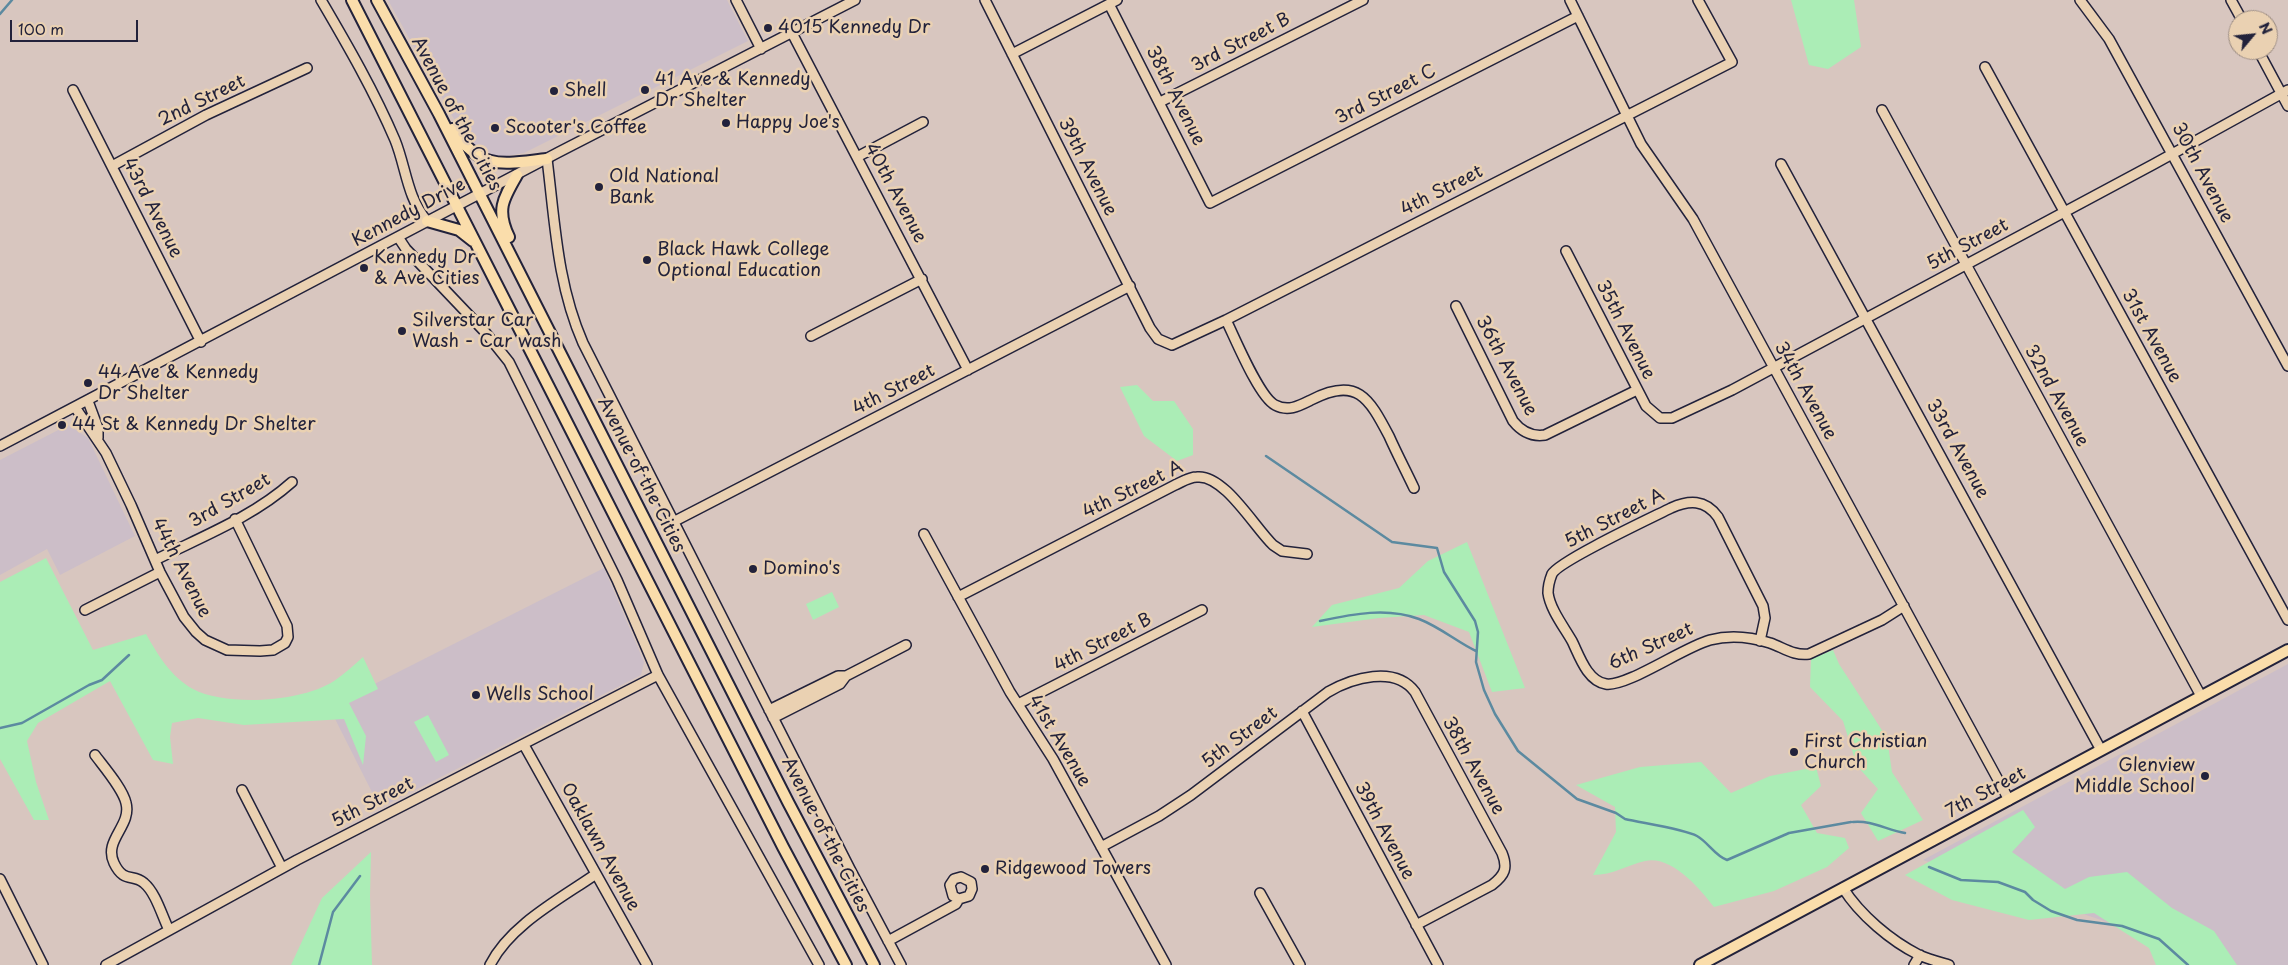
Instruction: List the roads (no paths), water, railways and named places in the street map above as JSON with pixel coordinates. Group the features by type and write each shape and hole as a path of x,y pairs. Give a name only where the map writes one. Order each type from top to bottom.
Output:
{"main road":[{"path":"352,0 778,838 846,965"},
{"name":"Avenue of the Cities","path":"378,1 432,100 788,802 874,965"},
{"path":"432,100 453,131 474,154 494,163 547,159"},
{"path":"517,175 503,204 502,220 551,322 577,386"},
{"path":"427,221 459,230 479,249"},
{"name":"7th Street","path":"1700,965 2288,650"}],"street":[{"path":"321,0 381,109 401,156 416,209 427,221"},
{"path":"736,0 761,49"},
{"name":"Kennedy Drive","path":"0,446 201,342 427,221 855,0"},
{"name":"39th Avenue","path":"985,0 1154,334 1166,343"},
{"name":"3rd Street B","path":"1160,102 1363,0"},
{"name":"34th Avenue","path":"1570,0 1627,116 1653,162 1693,219 2009,800"},
{"name":"4th Street","path":"1166,343 1177,344 1226,320 1732,62 1698,0"},
{"name":"30th Avenue","path":"2080,0 2109,39 2288,366"},
{"path":"1012,54 1113,2"},
{"name":"38th Avenue","path":"1113,2 1210,203"},
{"name":"3rd Street C","path":"1210,203 1578,16"},
{"name":"40th Avenue","path":"792,32 968,370"},
{"path":"2264,60 2285,92 2288,106"},
{"name":"31st Avenue","path":"1985,67 2288,620"},
{"name":"2nd Street","path":"112,166 206,115 307,68"},
{"name":"43rd Avenue","path":"73,90 201,342"},
{"name":"5th Street","path":"1660,418 1679,417 1966,265 2285,92"},
{"name":"32nd Avenue","path":"1882,110 2201,696"},
{"path":"857,157 923,122"},
{"name":"Avenue of the Cities","path":"547,159 559,262 570,311 583,344 901,965"},
{"name":"33rd Avenue","path":"1781,164 2102,750"},
{"path":"398,237 406,249 485,332 509,362 617,580 658,674 819,965"},
{"name":"35th Avenue","path":"1566,251 1636,390 1649,410 1660,418"},
{"path":"811,336 922,279"},
{"name":"4th Street","path":"673,522 1130,286"},
{"name":"36th Avenue","path":"1456,306 1517,427 1533,436 1545,436 1636,390"},
{"path":"1226,320 1262,392 1276,406 1293,408 1333,389 1346,390 1365,398 1376,411 1414,488"},
{"name":"44th Avenue","path":"88,401 98,428 98,438"},
{"name":"44th Avenue","path":"75,407 98,438 131,505 160,572 189,626 205,640 227,650 240,652 260,651 280,647 288,637 287,626 235,520"},
{"name":"4th Street A","path":"958,597 1175,485 1197,477 1213,480 1224,489 1273,546 1282,551 1307,554"},
{"name":"3rd Street","path":"155,560 235,520 264,503 292,482"},
{"name":"5th Street A","path":"1606,684 1596,679 1586,668 1548,594 1552,574 1568,561 1671,508 1687,502 1697,502 1709,508 1718,517 1759,597 1765,618 1760,641"},
{"name":"41st Avenue","path":"924,534 1018,704 1053,759 1166,965"},
{"path":"86,610 160,572"},
{"name":"6th Street","path":"1606,684 1626,680 1702,642 1726,637 1760,641 1798,655 1809,654 1882,620 1904,606"},
{"name":"4th Street B","path":"1018,704 1202,610"},
{"path":"771,714 840,684 846,676 906,645"},
{"name":"5th Street","path":"106,965 282,868 524,745 658,674"},
{"name":"5th Street","path":"1101,847 1159,816 1191,795 1328,692 1351,681 1378,677 1404,680"},
{"name":"38th Avenue","path":"1404,680 1415,692 1502,852 1506,870 1499,880 1492,885 1416,925"},
{"name":"39th Avenue","path":"1302,711 1438,965"},
{"name":"Oaklawn Avenue","path":"524,745 647,965"},
{"path":"95,755 126,801 126,821 111,848 114,863 120,874 126,878 139,880 149,889 169,930"},
{"path":"242,790 282,868"},
{"path":"490,965 497,952 514,932 596,874"},
{"path":"0,879 43,965"},
{"path":"1843,888 1852,903 1891,937 1920,956 1949,965"},
{"path":"1260,893 1300,965"},
{"path":"888,941 956,904 959,899"},
{"path":"1914,965 1920,956"}],"waterway":[{"path":"0,14 12,0"},
{"path":"1266,456 1392,542 1437,548 1444,572 1475,621 1478,632 1476,662 1484,690 1495,714 1518,751 1577,799 1616,813 1625,819 1691,833 1727,860 1789,833 1851,822"},
{"path":"1320,621 1370,613 1407,615 1434,626 1476,651"},
{"path":"0,728 22,723 89,685 102,680 129,655"},
{"path":"1853,822 1873,824 1905,833"},
{"path":"1929,867 1961,880 1998,882 2025,892 2033,900 2051,911 2077,920 2122,926 2159,939 2188,965"},
{"path":"319,965 333,912 360,876"}],"place":[{"name":"4015 Kennedy Dr","path":"768,28"},
{"name":"41 Ave & Kennedy Dr Shelter","path":"645,90"},
{"name":"Shell","path":"554,91"},
{"name":"Happy Joe's","path":"726,123"},
{"name":"Scooter's Coffee","path":"495,128"},
{"name":"Old National Bank","path":"599,187"},
{"name":"Black Hawk College Optional Education","path":"647,260"},
{"name":"Kennedy Dr & Ave Cities","path":"364,268"},
{"name":"Silverstar Car Wash - Car wash","path":"402,331"},
{"name":"44 Ave & Kennedy Dr Shelter","path":"88,383"},
{"name":"44 St & Kennedy Dr Shelter","path":"62,425"},
{"name":"Domino's","path":"753,569"},
{"name":"Wells School","path":"476,695"},
{"name":"First Christian Church","path":"1794,752"},
{"name":"Glenview Middle School","path":"2205,776"},
{"name":"Ridgewood Towers","path":"985,869"}]}
